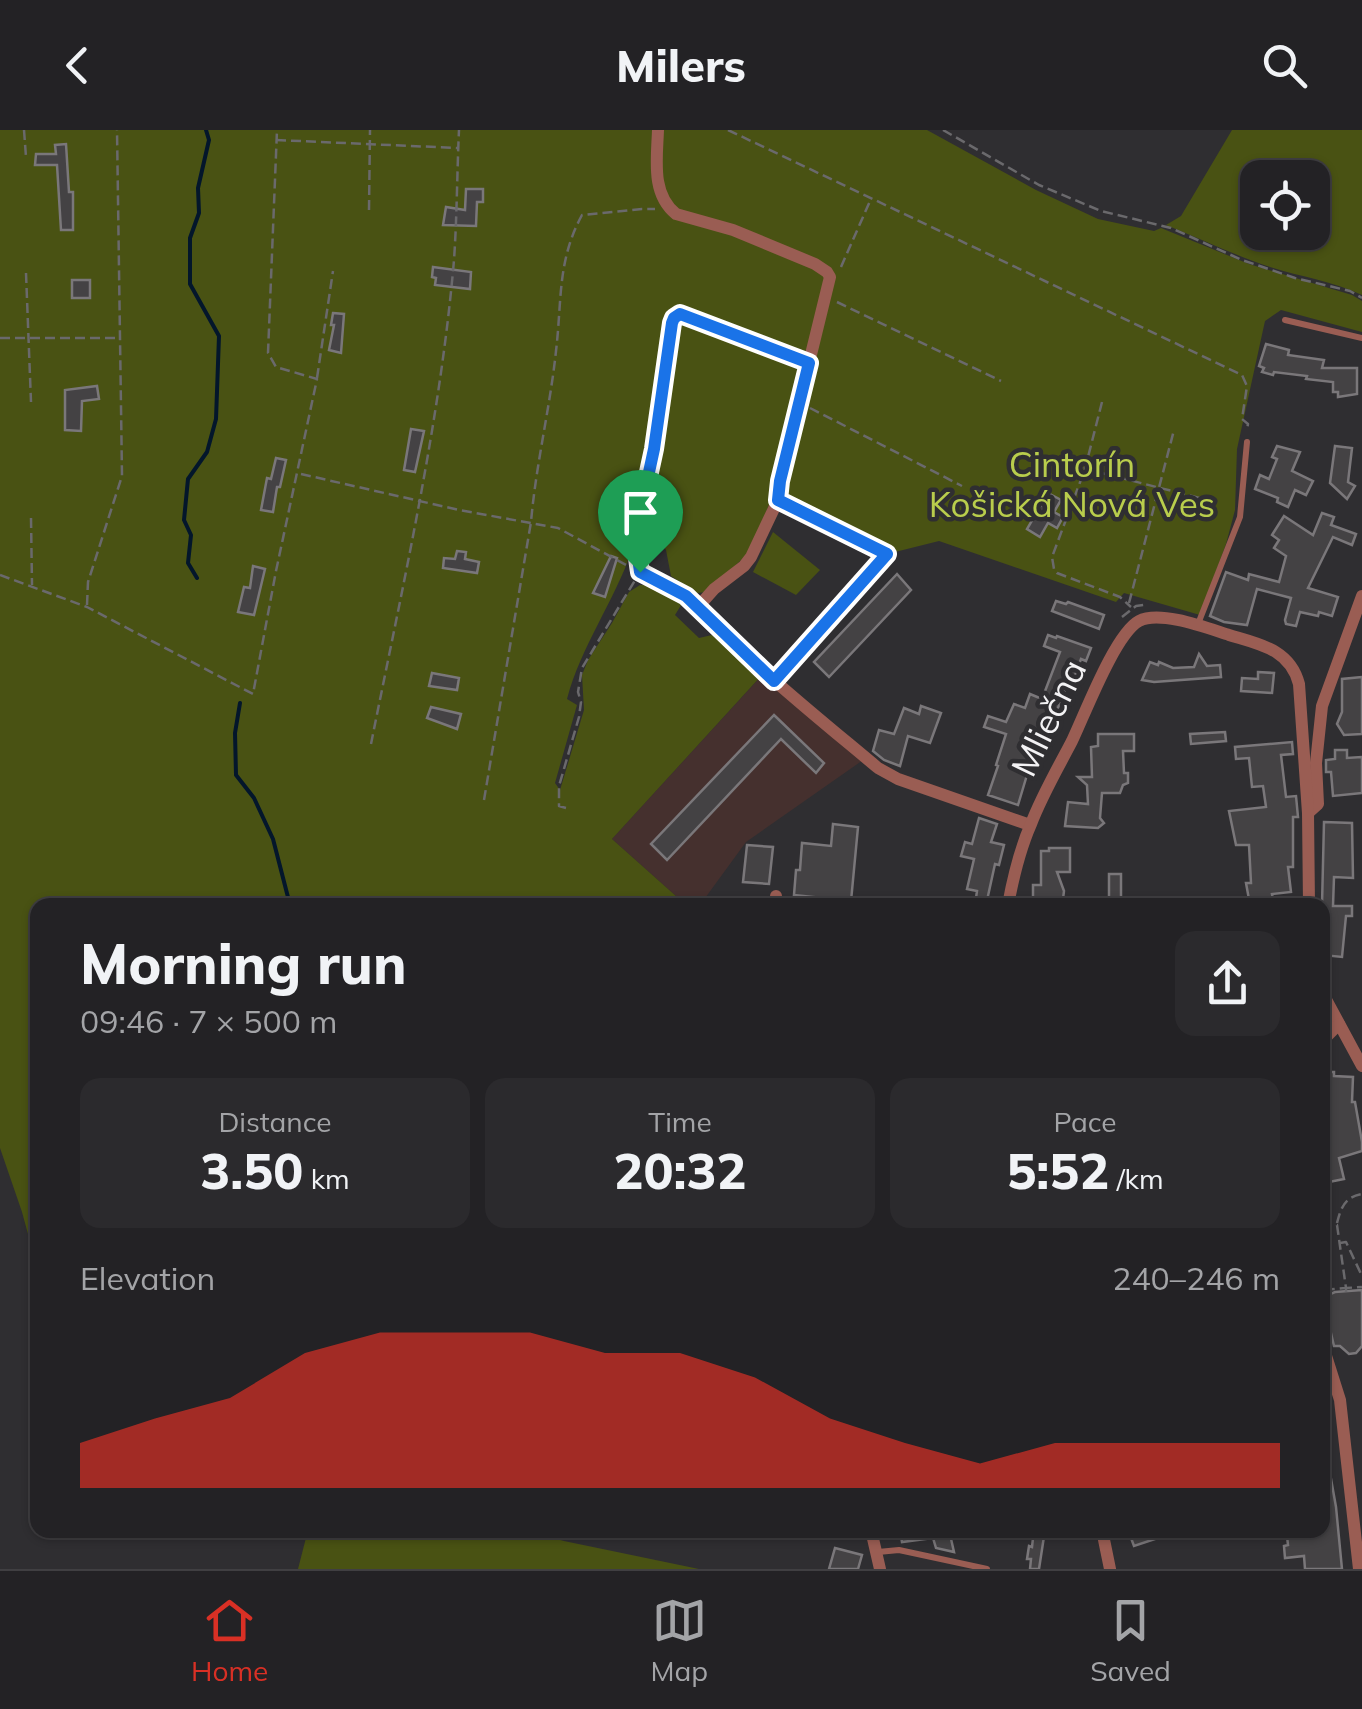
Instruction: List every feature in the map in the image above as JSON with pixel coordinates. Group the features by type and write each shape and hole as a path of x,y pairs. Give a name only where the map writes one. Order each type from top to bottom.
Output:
{"street":[{"path":"658,130 658,181 664,203 676,214 733,230 815,264 830,278 778,500 751,557 698,606 774,681 878,768 898,779 1030,825"},
{"path":"774,681 887,554 778,500"},
{"path":"1308,898 1308,813 1318,804 1316,763 1322,706 1362,596"},
{"name":"Mliečna","path":"1010,898 1030,825 1108,665 1131,628 1141,620 1156,618 1198,626 1270,648 1292,666 1299,684 1308,813"},
{"path":"1330,1008 1362,1065"},
{"path":"1330,1032 1338,1024"},
{"path":"1330,1369 1340,1400 1359,1569"},
{"path":"873,1538 880,1569"},
{"path":"1104,1538 1110,1569"}],"lane":[{"path":"1285,320 1362,338"},
{"path":"1198,626 1240,517 1247,442"},
{"path":"877,1552 899,1550 988,1569"}],"path":[{"path":"24,130 26,157"},
{"path":"87,607 88,582 122,476 117,130"},
{"path":"276,130 268,353 276,367 317,379"},
{"path":"369,210 370,130"},
{"path":"371,744 420,501 454,259 459,130"},
{"path":"728,130 1242,375 1247,386 1242,420 1248,424 1247,442"},
{"path":"943,130 1039,184 1101,210 1171,228 1242,260 1350,291 1362,298"},
{"path":"276,140 458,148"},
{"path":"830,278 839,272 871,200"},
{"path":"484,800 531,522 569,238 582,215 642,208 676,214"},
{"path":"0,575 87,607 253,694 317,379 334,271"},
{"path":"26,273 31,402"},
{"path":"827,297 1000,381"},
{"path":"566,808 558,806 557,800 579,717 582,668 640,572 635,537 654,449 674,318 680,314 693,318 809,363"},
{"path":"0,338 121,338"},
{"path":"1102,402 1085,469 1052,563 1057,573 1120,597 1130,606 1174,430"},
{"path":"800,403 962,486"},
{"path":"1059,462 1211,500"},
{"path":"298,473 570,533 698,606"},
{"path":"31,518 32,587"},
{"path":"1346,1290 1337,1225 1345,1201 1362,1194"},
{"path":"1330,1225 1337,1225"},
{"path":"1339,1243 1346,1242 1362,1276"},
{"path":"1330,1290 1362,1287"}],"shaded area":[{"path":"764,673 866,758 746,842 705,898 678,898 612,839"}],"green space":[{"name":"Cintorín Košická Nová Ves","path":"0,130 927,130 1098,219 1154,231 1161,228 1249,264 1362,301 1362,332 1281,310 1265,321 1237,449 1235,510 1200,615 1124,593 1116,602 939,541 887,554 778,500 788,478 818,363 807,359 774,493 749,553 706,592 697,593 671,576 666,550 659,540 632,550 567,699 577,705 555,783 560,790 584,710 582,675 629,592 640,585 683,602 675,615 699,638 712,635 762,675 612,839 678,898 30,898 30,1241 0,1148"},
{"path":"1232,130 1362,130 1362,295 1257,262 1166,225 1181,216"},
{"path":"773,532 820,570 796,595 753,572"},
{"path":"306,1538 553,1538 699,1569 298,1569"}],"building":[{"path":"66,144 69,192 73,192 73,230 61,230 57,165 35,165 36,154 56,154 55,145"},
{"path":"466,189 483,189 483,202 477,202 476,226 443,225 446,207 465,210"},
{"path":"433,267 471,272 470,289 435,285"},
{"path":"72,280 90,280 90,298 72,298"},
{"path":"333,313 344,314 341,353 329,350"},
{"path":"1266,344 1289,350 1288,355 1324,360 1322,368 1357,368 1357,394 1338,397 1338,392 1333,392 1333,382 1262,372 1264,368 1259,366"},
{"path":"97,386 99,399 82,401 81,431 65,430 65,390"},
{"path":"411,429 424,431 415,472 404,470"},
{"path":"1277,446 1300,452 1292,471 1313,481 1306,495 1295,490 1288,507 1277,502 1278,498 1255,489 1260,475 1269,479 1277,459 1272,457"},
{"path":"1335,446 1352,448 1348,482 1355,486 1347,499 1330,483"},
{"path":"276,458 286,460 273,512 261,510 267,478 271,479"},
{"path":"1048,493 1061,500 1054,512 1063,517 1057,528 1048,523 1040,537 1027,529"},
{"path":"1322,513 1334,517 1331,525 1356,534 1352,545 1333,537 1308,588 1338,597 1332,616 1300,612 1296,626 1286,624 1291,598 1257,589 1247,625 1210,616 1226,572 1248,580 1249,574 1279,582 1286,556 1274,548 1279,540 1272,535 1284,516 1313,535"},
{"path":"457,551 466,552 465,559 479,562 477,573 443,568 444,558 455,559"},
{"path":"611,556 617,558 605,597 593,593"},
{"path":"253,566 265,569 254,615 238,612 244,587 250,588"},
{"path":"897,574 911,590 829,677 814,662"},
{"path":"1056,601 1104,615 1099,629 1052,611"},
{"path":"1048,635 1091,648 1086,661 1081,659 1070,689 1066,688 1030,777 1027,775 1018,805 988,795 1006,734 984,727 988,716 1006,722 1014,704 1025,708 1030,694 1042,699 1060,652 1044,646"},
{"path":"1199,654 1207,666 1220,665 1221,677 1142,680 1150,662 1173,668 1194,667"},
{"path":"1258,672 1274,673 1272,693 1241,691 1242,678 1258,679"},
{"path":"432,673 459,678 457,690 429,686"},
{"path":"1362,677 1362,734 1344,735 1337,724 1342,712 1342,679"},
{"path":"921,706 941,713 930,743 908,736 900,766 873,751 879,730 894,734 904,708 919,714"},
{"path":"431,707 461,714 457,729 427,718"},
{"path":"774,715 824,763 816,773 781,739 667,860 651,844"},
{"path":"1225,732 1226,741 1191,744 1190,734"},
{"path":"1098,734 1134,734 1134,751 1123,751 1128,783 1120,793 1102,793 1100,818 1104,823 1098,828 1065,826 1068,802 1088,804 1087,785 1078,777 1092,777 1091,747 1098,746"},
{"path":"1292,742 1293,754 1281,755 1286,797 1296,796 1298,817 1293,817 1293,867 1288,867 1291,892 1272,894 1273,898 1249,898 1249,845 1236,845 1229,811 1266,807 1263,786 1252,787 1249,758 1236,759 1235,747"},
{"path":"1335,750 1347,750 1347,758 1362,757 1362,793 1333,796 1326,760 1335,759"},
{"path":"979,818 997,824 991,842 1004,845 988,898 976,898 977,891 967,889 974,859 961,856 965,842 972,844"},
{"path":"1324,822 1352,823 1353,878 1334,877 1333,906 1352,906 1352,916 1346,916 1342,957 1330,956 1330,898 1322,898"},
{"path":"833,824 858,827 851,898 794,895 802,843 831,846"},
{"path":"747,845 773,847 769,884 743,882"},
{"path":"1070,848 1070,872 1057,872 1063,898 1033,898 1033,885 1041,885 1041,851"},
{"path":"1109,874 1121,874 1121,898 1109,898"},
{"path":"1330,1072 1334,1076 1353,1077 1352,1102 1362,1142 1362,1151 1339,1158 1344,1179 1330,1182"},
{"path":"1362,1290 1362,1346 1356,1353 1349,1354 1334,1346 1330,1294"},
{"path":"1330,1473 1342,1569 1305,1569 1304,1556 1285,1558 1284,1546 1288,1545 1287,1538 1330,1538"},
{"path":"901,1538 933,1538 902,1542"},
{"path":"933,1538 951,1538 954,1552 936,1548"},
{"path":"1033,1538 1044,1538 1039,1569 1030,1569 1031,1559 1027,1559 1029,1546 1032,1547"},
{"path":"1131,1538 1158,1538 1134,1546"},
{"path":"835,1548 862,1555 858,1569 829,1569"}],"waterway":[{"path":"197,578 188,563 191,535 184,520 188,479 207,452 216,419 219,336 190,284 190,238 199,213 198,188 209,140 206,130"},
{"path":"240,703 235,733 236,775 254,798 273,839 288,898"}],"route":[{"path":"676,315 809,363 778,500 887,554 774,681 686,596 640,572 635,537 649,480 676,315"}]}
